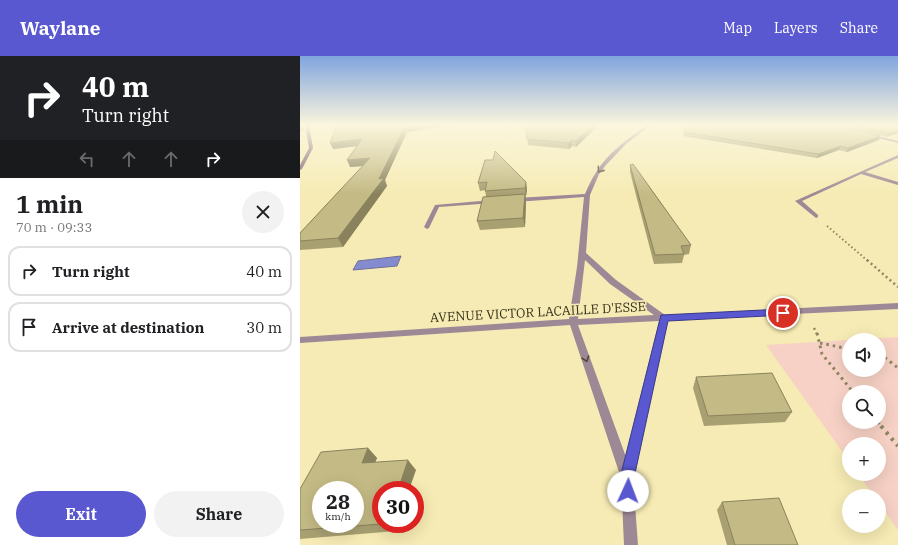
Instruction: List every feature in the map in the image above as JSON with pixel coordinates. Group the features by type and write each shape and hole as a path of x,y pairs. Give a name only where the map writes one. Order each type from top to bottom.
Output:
{"street":[{"path":"300,169 311,148"},
{"path":"620,148 604,164 597,174 587,195 582,253 573,322 627,478 632,545"},
{"path":"816,216 798,201 898,156"},
{"path":"862,173 898,184"},
{"path":"508,201 587,195"},
{"path":"427,227 437,206 500,201"},
{"path":"582,253 614,282 664,318 627,478"},
{"name":"AVENUE VICTOR LACAILLE D'ESSE","path":"300,340 573,322 802,312 898,306"}],"path":[{"path":"816,216 898,287"},
{"path":"802,312 818,335 822,354 847,385"},
{"path":"820,343 842,348"},
{"path":"886,358 898,368"},
{"path":"884,429 898,446"}],"shaded area":[{"path":"898,337 898,530 886,513 886,489 869,489 863,481 886,481 886,437 842,437 842,451 766,345 842,340 842,377 886,377 886,338"}],"water":[{"path":"401,256 397,266 353,270 358,261"}],"building":[{"path":"356,148 394,148 379,179 384,178 338,238 300,241 300,233 370,158 347,160"},
{"path":"780,148 836,148 818,154"},
{"path":"495,151 526,182 525,188 485,191 487,182 478,183 485,160 493,160"},
{"path":"633,164 691,245 681,246 684,254 655,255 630,165"},
{"path":"525,194 523,218 477,221 483,197"},
{"path":"772,373 792,412 708,416 696,377"},
{"path":"368,448 362,463 408,460 401,481 372,481 372,525 364,525 364,481 312,481 312,529 300,530 300,489 321,452"},
{"path":"779,498 798,545 735,545 722,502"}],"route":[{"path":"628,491 627,478 664,318 783,313"}]}
